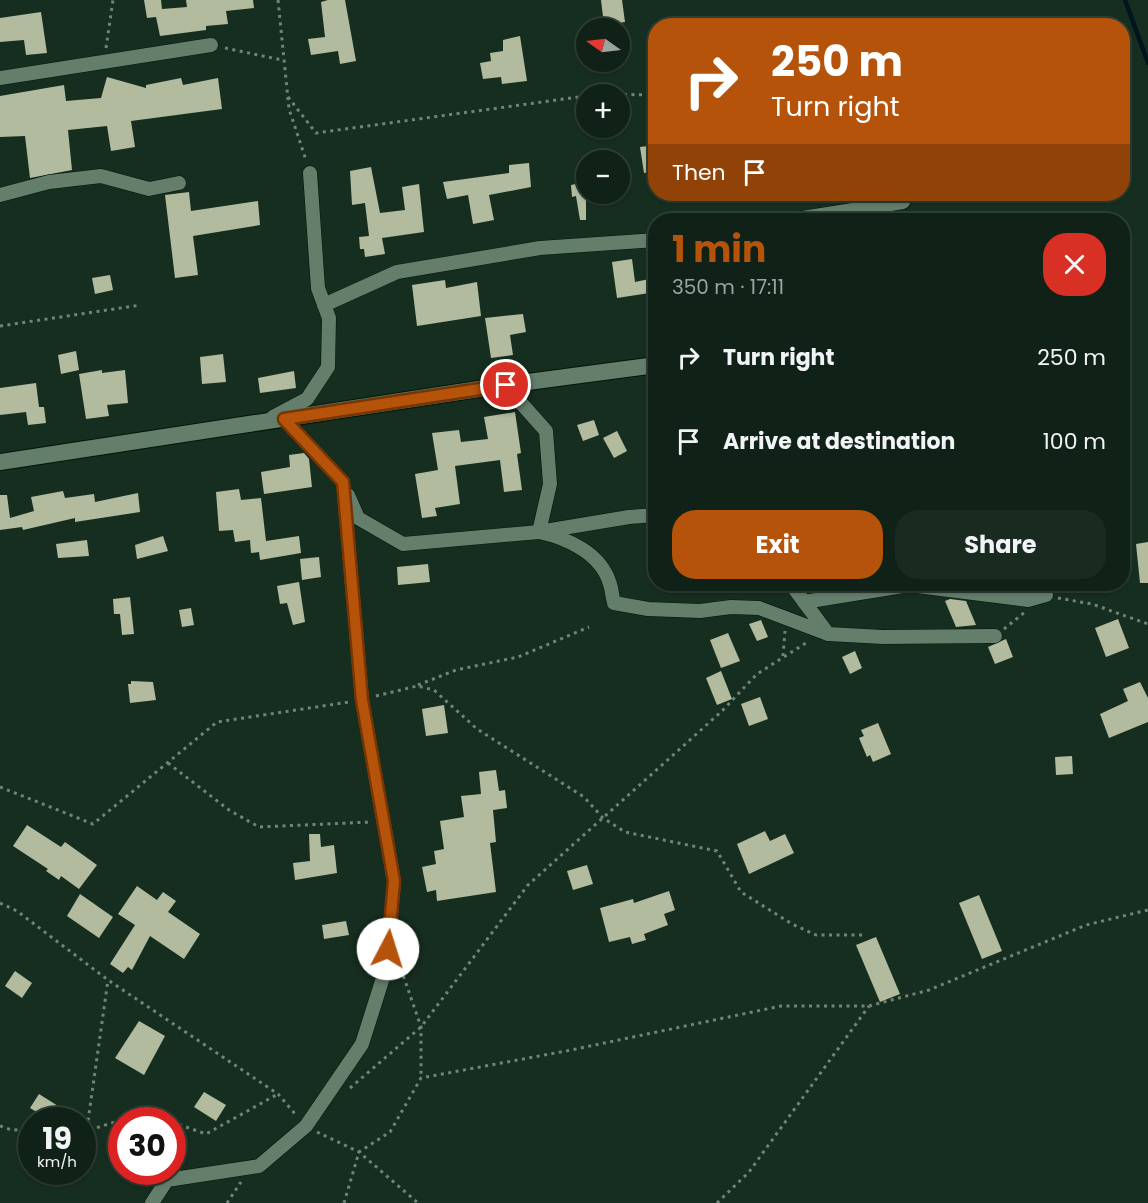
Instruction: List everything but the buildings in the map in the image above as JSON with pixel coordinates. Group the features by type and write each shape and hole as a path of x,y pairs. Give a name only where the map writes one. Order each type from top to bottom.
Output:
{"street":[{"path":"0,78 211,45"},
{"path":"264,422 307,399 328,367 329,318 318,288 310,173"},
{"path":"0,195 49,182 101,176 149,189 179,183"},
{"path":"834,213 903,202"},
{"path":"324,305 397,272 540,248 648,241"},
{"path":"0,462 506,385 648,366"},
{"path":"506,385 546,431 550,484 539,532"},
{"path":"284,419 343,482 358,518 403,544 539,532 648,516"},
{"path":"152,1203 167,1180 260,1166 306,1126 362,1044 387,965 394,881 362,700 343,482"},
{"path":"539,532 558,536 595,558 610,582 614,603 648,609 700,611 731,607 759,608 828,634 883,637 995,636"},
{"path":"796,591 828,634"},
{"path":"804,602 872,591"},
{"path":"957,591 1028,600 1046,596"}],"path":[{"path":"104,62 113,0"},
{"path":"278,0 282,60 288,97 310,173"},
{"path":"211,45 282,60"},
{"path":"630,95 648,95"},
{"path":"288,97 316,133 576,97"},
{"path":"0,326 141,305"},
{"path":"995,636 1046,596 1092,604 1148,624"},
{"path":"0,788 93,824 217,722 362,700 417,686 456,670 518,657 589,627"},
{"path":"350,1088 421,1028 528,885 721,712 757,674 809,641 828,634"},
{"path":"417,686 434,690 477,729 584,797 603,818 625,832 717,851 741,892 800,928 816,935 864,935"},
{"path":"168,763 229,810 259,827 286,828 350,822 384,823"},
{"path":"0,903 17,911 108,980 278,1094 306,1126 359,1152 418,1203"},
{"path":"421,1078 571,1050 782,1006 869,1006 929,990 1086,925 1148,910"},
{"path":"344,1203 359,1152 390,1132 421,1078 421,1028 400,965"},
{"path":"88,1107 108,980"},
{"path":"717,1203 749,1172 869,1006"},
{"path":"186,1127 206,1134 278,1094"},
{"path":"0,1126 18,1130"},
{"path":"227,1203 252,1167"}],"waterway":[{"path":"1125,0 1148,63"}],"route":[{"path":"388,949 394,881 362,700 343,482 284,419 506,385"}]}
